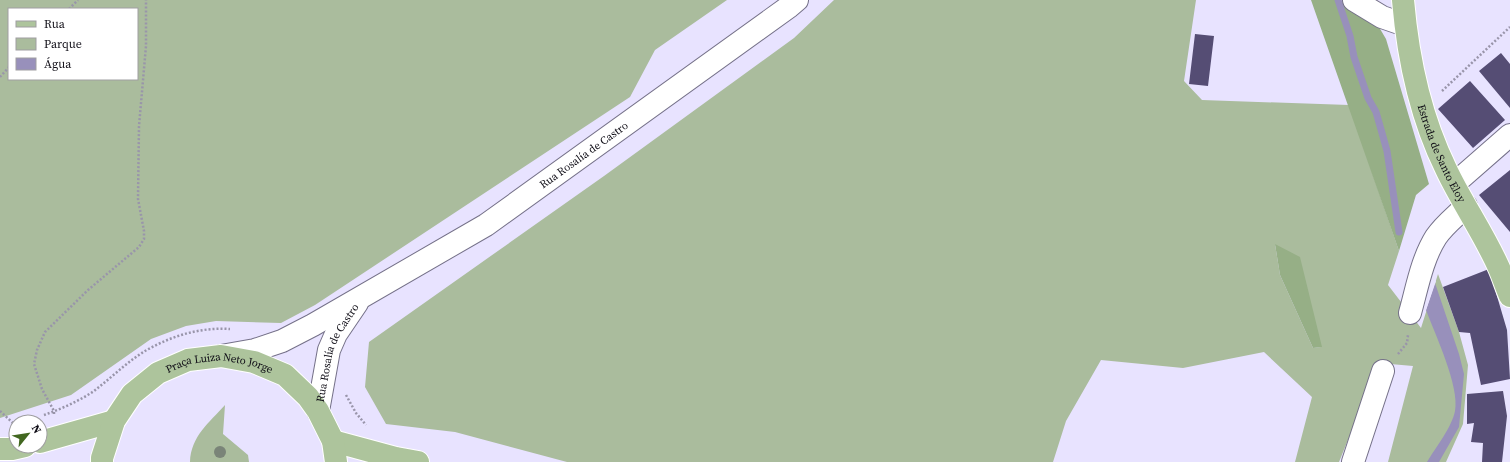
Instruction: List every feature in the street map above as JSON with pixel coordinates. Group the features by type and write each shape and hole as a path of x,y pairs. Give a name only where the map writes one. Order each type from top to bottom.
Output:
{"main road":[{"name":"Estrada de Santo Eloy","path":"1403,0 1405,25 1414,76 1433,140 1454,184 1499,268 1510,296"},
{"name":"Praça Luiza Neto Jorge","path":"102,462 114,421 132,394 158,373 188,360 221,356 254,362 285,375 308,397 318,411 334,452"},
{"path":"48,440 114,421"},
{"path":"334,452 396,458 418,462"}],"street":[{"name":"Rua Rosalía de Castro","path":"221,356 255,350 282,341 313,325 486,225 681,86 790,6 796,0"},
{"path":"1354,0 1382,17 1405,25"},
{"path":"1454,184 1510,135"},
{"path":"1410,313 1424,263 1436,238 1444,227 1466,206"},
{"name":"Rua Rosalía de Castro","path":"318,411 329,350 336,334 362,297"},
{"path":"1353,462 1383,371"}],"path":[{"path":"70,8 78,0"},
{"path":"54,411 42,389 34,364 37,350 45,332 88,290 139,247 144,240 144,231 138,199 139,126 146,46 146,0"},
{"path":"1423,110 1510,27"},
{"path":"0,77 8,68"},
{"path":"1383,371 1407,343 1410,313"},
{"path":"345,392 347,399 356,413 366,425 372,429"},
{"path":"0,411 8,419"}],"green space":[{"path":"0,0 727,0 655,50 630,97 315,305 281,323 216,321 186,326 151,339 71,395 12,414 8,414 8,415 0,418"},
{"path":"834,0 1196,0 1184,81 1202,100 1349,105 1399,251 1388,285 1421,328 1438,274 1459,332 1468,365 1463,424 1446,462 1388,462 1413,366 1379,363 1339,462 1295,462 1312,397 1264,352 1183,368 1101,360 1066,421 1053,462 567,462 455,432 386,424 365,387 369,342 604,176 794,38","holes":["1275,244 1321,347 1313,348 1280,275"]},
{"path":"1311,0 1338,0 1376,22 1386,39 1429,184 1416,195 1399,251"},
{"path":"1275,244 1300,257 1322,347 1313,348 1280,275"},
{"path":"225,405 223,434 248,455 249,462 190,462 191,453 197,437"}],"water":[{"path":"1435,283 1459,354 1464,374 1459,427 1439,462 1427,462 1451,424 1456,401 1446,360 1426,310"}],"pier":[{"path":"1434,281 1436,281 1425,313 1424,310"}],"building":[{"path":"1195,34 1214,36 1208,86 1189,84"},
{"path":"1501,53 1510,64 1510,108 1479,71"},
{"path":"1470,81 1505,120 1473,148 1438,109"},
{"path":"1510,170 1510,232 1479,195"},
{"path":"1489,269 1507,330 1510,379 1481,385 1470,333 1459,332 1443,287"},
{"path":"1503,391 1507,416 1502,462 1482,462 1483,443 1471,442 1474,423 1467,424 1467,394"}],"waterway":[{"path":"1338,0 1350,36 1354,57 1368,98 1376,112 1387,151 1399,232"}]}
